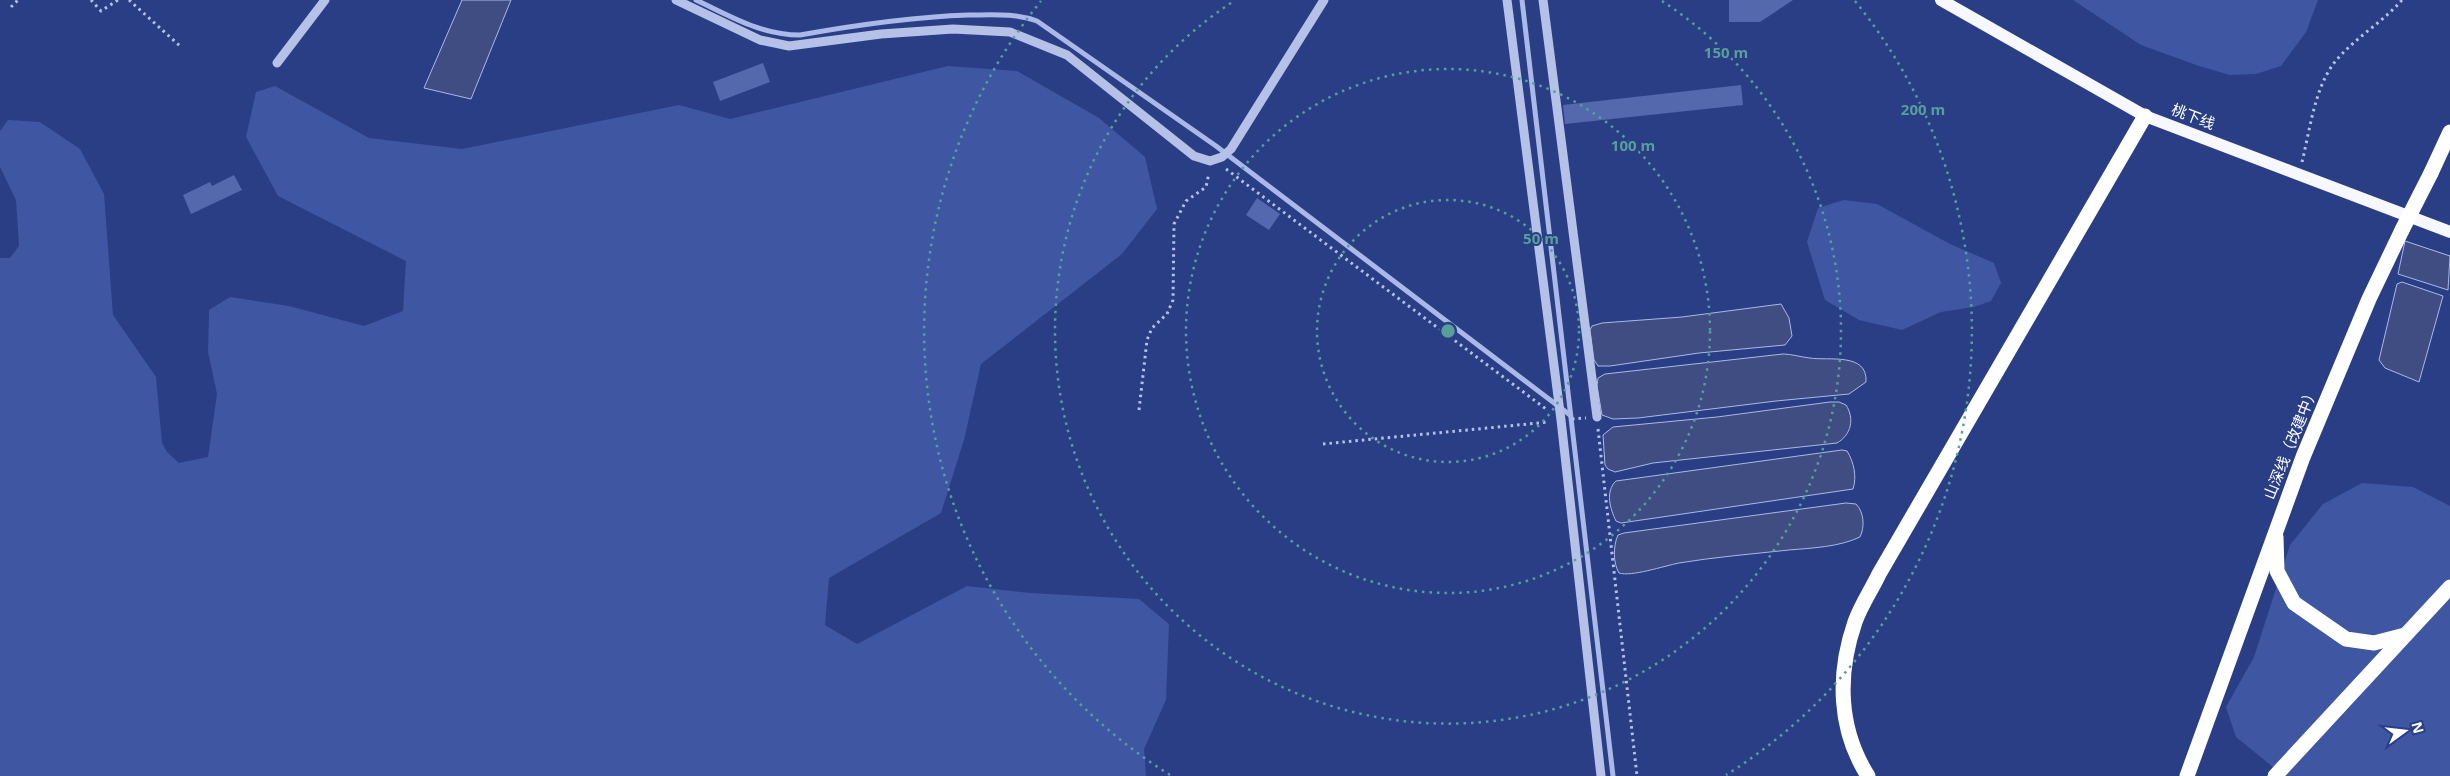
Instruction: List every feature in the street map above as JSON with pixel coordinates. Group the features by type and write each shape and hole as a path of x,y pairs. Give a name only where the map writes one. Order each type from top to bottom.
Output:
{"highway":[{"path":"1868,776 1856,757 1843,714 1843,674 1856,621 1879,574 2145,116"},
{"name":"山深线（改建中）","path":"2187,776 2303,457 2369,299 2450,132"},
{"path":"2276,529 2277,571 2294,603 2346,639 2374,643 2405,635"},
{"path":"2275,776 2450,587"}],"main road":[{"name":"桃下线","path":"1940,0 2145,116 2450,232"}],"street":[{"path":"276,63 325,0"},
{"path":"676,0 760,40 789,46 881,34 953,29 1010,32 1067,55 1194,156 1210,162 1222,157 1231,150 1324,0"},
{"path":"1507,0 1561,420 1601,776"},
{"path":"1543,0 1597,416"}],"path":[{"path":"11,7 18,0"},
{"path":"91,0 101,11 118,0"},
{"path":"129,0 180,46"},
{"path":"2299,174 2325,77 2347,49 2389,15 2402,0"},
{"path":"1139,410 1147,340 1152,328 1167,314 1173,300 1174,224 1186,201 1206,187 1210,162 1236,176 1561,420"},
{"path":"1323,444 1597,416 1638,776"}],"shaded area":[{"path":"462,0 511,0 471,99 424,88"},
{"path":"2073,0 2318,0 2306,32 2281,66 2256,74 2230,75 2141,45"},
{"path":"948,66 1017,71 1099,118 1145,157 1157,209 1122,254 981,364 964,440 941,513 829,578 825,625 857,644 967,586 1030,593 1139,599 1169,624 1166,700 1144,749 1146,776 0,776 0,258 10,258 19,246 16,200 0,167 0,131 8,120 40,122 80,149 104,194 113,315 156,377 162,443 167,452 179,463 208,457 217,394 208,352 209,310 230,297 289,306 364,326 403,311 406,261 278,196 246,137 256,92 275,86 369,138 462,149 679,105 730,119"},
{"path":"1844,200 1877,204 1950,244 1994,263 2001,283 1991,301 1974,307 1941,312 1902,330 1859,320 1825,300 1807,242 1818,208"},
{"path":"2405,241 2450,256 2448,290 2398,274"},
{"path":"2402,282 2443,296 2419,382 2385,368 2379,360 2397,284"},
{"path":"1781,304 1789,318 1792,336 1785,345 1699,353 1610,366 1598,366 1594,360 1590,330 1592,326 1602,323 1682,317"},
{"path":"1783,354 1854,362 1861,366 1865,372 1866,382 1849,394 1638,418 1613,419 1602,415 1597,386 1598,378 1605,374"},
{"path":"1839,402 1846,405 1851,421 1846,436 1837,443 1653,463 1615,472 1608,469 1605,465 1603,435 1613,427 1717,417"},
{"path":"1842,450 1847,451 1853,465 1855,480 1853,489 1621,523 1616,521 1610,506 1611,490 1616,481"},
{"path":"2362,483 2413,487 2450,506 2450,776 2284,776 2236,737 2226,707 2254,657 2290,545 2323,504"},
{"path":"1846,503 1856,504 1859,507 1863,524 1860,537 1843,543 1816,548 1679,563 1631,574 1619,573 1616,564 1614,554 1616,539 1618,535 1624,533"}],"building":[{"path":"1729,0 1793,0 1760,22 1729,22"},
{"path":"763,63 770,82 720,101 713,82"},
{"path":"1741,85 1743,105 1565,124 1563,105"},
{"path":"234,175 242,190 191,214 183,195 210,182 212,186"},
{"path":"1257,198 1280,214 1269,230 1246,215"}],"waterway":[{"path":"696,0 746,24 772,32 800,35 884,22 947,16 1003,15 1029,18 1037,21 1216,146 1570,415"},
{"path":"1522,0 1613,776"}]}
